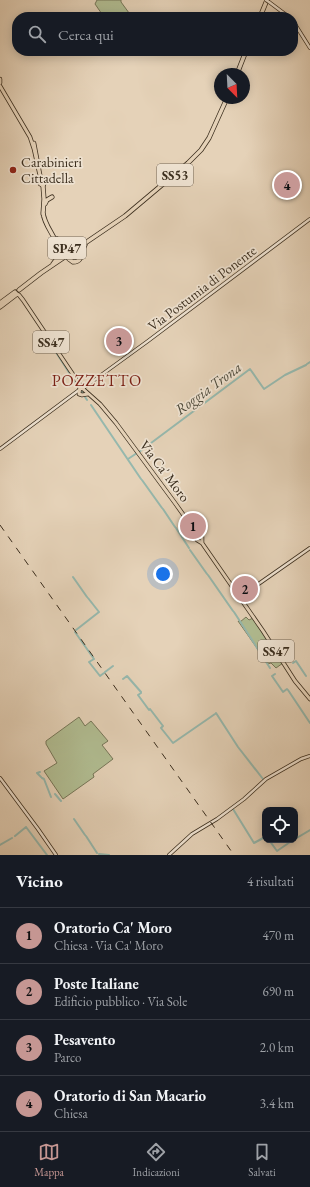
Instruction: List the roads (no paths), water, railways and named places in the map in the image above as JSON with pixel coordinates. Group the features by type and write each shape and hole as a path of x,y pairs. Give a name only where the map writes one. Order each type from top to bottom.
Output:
{"highway":[{"path":"262,12 268,1"},
{"path":"239,68 244,56"},
{"name":"SS53","path":"17,292 47,268 95,238 132,211 192,160 212,133 224,104"},
{"path":"42,184 46,198 50,197 45,202 43,213"},
{"name":"SP47","path":"42,184 43,213 59,250 56,259 47,268"},
{"name":"SP47","path":"47,225 69,259 74,262 80,259 84,247 102,233"},
{"name":"SP47","path":"47,225 58,241 68,248 78,248 95,238"},
{"name":"SP47","path":"58,262 76,252 80,254 80,259"},
{"path":"0,305 17,292 32,277 47,268"}],"main road":[{"path":"268,1 282,12"},
{"path":"298,29 310,48"},
{"name":"SP47","path":"0,79 2,90 27,132 34,149 42,184"},
{"path":"16,114 32,135 42,184"},
{"path":"16,114 28,136 29,141"},
{"path":"30,146 33,150 42,184"},
{"name":"Via Postumia di Ponente","path":"0,449 143,345 310,219"},
{"name":"SS47","path":"17,292 82,389"},
{"name":"Via Ca' Moro","path":"82,389 102,406 129,440 176,503 198,536 197,540 202,541 241,598"},
{"path":"241,598 310,548"},
{"name":"SS47","path":"241,598 295,680 310,700"},
{"path":"168,855 189,837 230,810 248,796 266,778 301,759 310,756"},
{"path":"0,778 56,855"}],"waterway":[{"path":"52,346 77,385"},
{"name":"Roggia Trona","path":"139,452 250,369 264,389 285,375 306,365"},
{"path":"91,405 141,479"},
{"name":"Roggia Trona","path":"128,459 137,453"},
{"path":"142,480 162,508"},
{"path":"163,509 175,527"},
{"path":"176,528 189,548"},
{"path":"190,550 207,574"},
{"path":"208,575 233,611"},
{"path":"73,577 87,597"},
{"path":"76,630 99,612 88,598"},
{"path":"234,612 270,668"},
{"path":"75,632 94,659 89,662 100,676 104,673"},
{"path":"293,663 296,661 306,676"},
{"path":"105,672 113,666"},
{"path":"275,674 272,676 283,692 287,689"},
{"path":"123,679 127,676 141,692"},
{"path":"288,690 310,723"},
{"path":"141,693 138,695 163,726 161,728 173,743 215,714"},
{"path":"216,713 238,747 263,779"},
{"path":"40,772 37,773 41,777"},
{"path":"42,778 44,779 51,797"},
{"path":"55,794 61,801"},
{"path":"233,809 254,843 262,839"},
{"path":"74,819 85,835"},
{"path":"15,836 26,827 47,855"},
{"path":"298,837 310,830"},
{"path":"86,836 97,853"},
{"path":"0,845 12,838"},
{"path":"271,843 277,851 289,843"},
{"path":"99,854 109,855"}],"railway":[{"path":"0,525 234,855"}],"place":[{"name":"Carabinieri Cittadella","path":"13,170"},
{"name":"Oratorio di San Macario","path":"287,185"},
{"name":"Pesavento","path":"119,341"},
{"name":"Oratorio Ca' Moro","path":"193,526"},
{"name":"Poste Italiane","path":"245,589"}],"district":[{"name":"POZZETTO","path":"97,380"}]}
